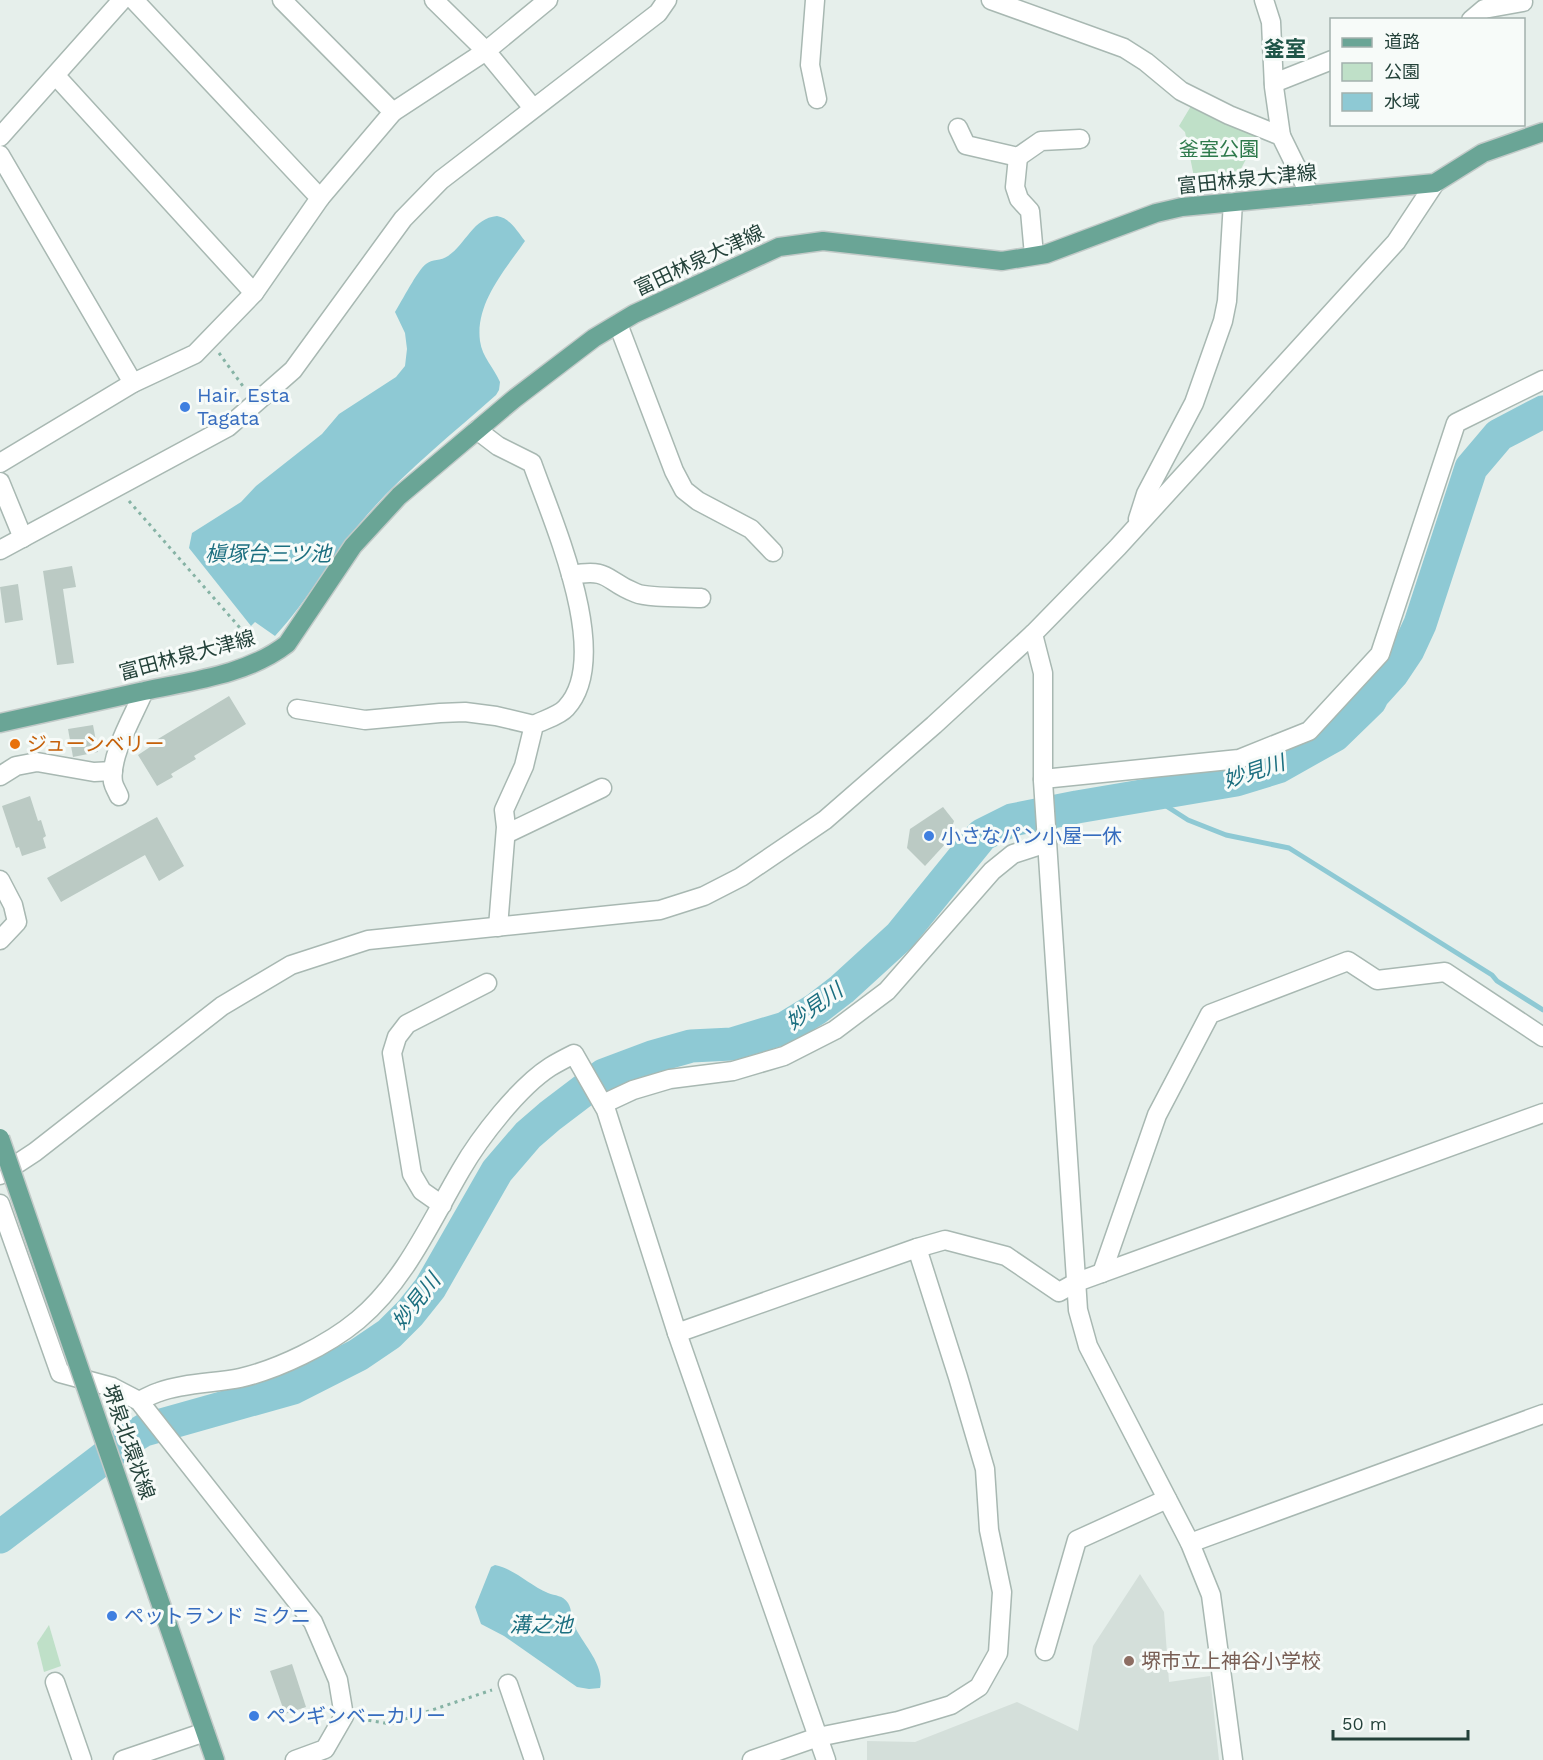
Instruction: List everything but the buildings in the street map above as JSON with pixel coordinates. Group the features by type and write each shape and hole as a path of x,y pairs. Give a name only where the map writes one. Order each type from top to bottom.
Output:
{"main road":[{"name":"富田林泉大津線","path":"0,723 252,665 286,644 353,546 399,496 514,399 585,345 634,314 779,247 823,241 1002,261 1046,254 1164,211 1182,207 1435,183 1484,153 1542,129"},
{"name":"堺泉北環状線","path":"0,1138 215,1760"}],"street":[{"path":"0,136 122,0"},
{"path":"134,0 320,198"},
{"path":"282,0 393,112"},
{"path":"434,0 486,51 534,108"},
{"path":"0,463 133,383 195,354 254,292 320,198 393,112 486,51 548,0"},
{"path":"0,550 228,427 293,370 404,219 441,180 658,13 667,0"},
{"path":"815,0 810,65 817,99"},
{"path":"991,0 1124,48 1146,62 1181,91 1229,115 1281,136"},
{"path":"1264,0 1271,22 1274,83 1281,136 1310,195"},
{"path":"1473,18 1484,9 1523,2 1522,0"},
{"path":"1274,83 1330,61"},
{"path":"56,76 254,292"},
{"path":"958,128 966,145 1018,157 1041,141 1080,139"},
{"path":"0,156 133,383"},
{"path":"1018,157 1015,187 1019,199 1030,211 1034,255"},
{"path":"0,1175 35,1152 222,1006 291,965 368,940 660,910 704,896 741,877 825,820 934,725 1033,634 1136,527 1396,242 1435,183"},
{"path":"1136,527 1146,494 1194,403 1223,321 1227,301 1233,202"},
{"path":"618,324 674,471 684,490 698,501 751,529 773,552"},
{"path":"1043,780 1239,759 1309,731 1380,654 1456,423 1543,380"},
{"path":"297,709 365,720 465,712 496,716 534,725 565,710 577,693 583,663 584,632 572,575 532,464 498,446 477,430"},
{"path":"0,482 23,538"},
{"path":"572,575 602,573 637,594 701,598"},
{"path":"1033,634 1043,673 1043,780 1078,1310 1088,1346 1190,1544 1211,1595 1233,1760"},
{"path":"119,796 113,784 116,755 144,691"},
{"path":"498,927 506,834 504,810 524,766 534,725"},
{"path":"0,776 16,766 38,762 94,772 113,771"},
{"path":"506,834 602,789"},
{"path":"603,1104 633,1090 670,1079 733,1071 784,1056 836,1029 887,991 992,871 1013,854 1047,842"},
{"path":"0,880 13,905 17,922 2,938"},
{"path":"0,916 2,938"},
{"path":"1102,1273 1157,1115 1210,1014 1348,961 1377,980 1445,972 1543,1037"},
{"path":"442,1205 422,1191 412,1174 392,1053 397,1037 406,1024 487,983"},
{"path":"139,1401 161,1391 243,1377 287,1362 326,1343 359,1320 383,1295 418,1247 463,1167 496,1121 524,1089 549,1067 574,1054 603,1104 677,1333 826,1760"},
{"path":"677,1333 945,1240 1006,1256 1059,1292 1077,1282 1542,1115"},
{"path":"0,1204 60,1373 112,1387 139,1401 313,1622 338,1680 344,1716 325,1749 295,1760"},
{"path":"752,1760 818,1737 898,1721 951,1705 979,1687 998,1653 1002,1592 989,1530 984,1469 958,1377 917,1248"},
{"path":"1190,1544 1543,1414"},
{"path":"1045,1651 1077,1540 1167,1498"},
{"path":"55,1682 82,1760"},
{"path":"508,1684 534,1760"},
{"path":"123,1760 205,1732"}],"path":[{"path":"209,339 256,403"},
{"path":"116,486 250,639"},
{"path":"344,1716 390,1724 508,1684"}],"shaded area":[{"name":"堺市立上神谷小学校","path":"1140,1574 1164,1612 1169,1682 1210,1676 1219,1760 867,1760 867,1741 915,1742 1017,1702 1078,1731 1093,1646"}],"green space":[{"name":"釜室公園","path":"1191,106 1258,136 1230,190 1197,192 1185,132 1179,126"},
{"path":"49,1625 61,1666 44,1672 37,1643"}],"water":[{"name":"槇塚台三ツ池","path":"497,216 509,222 525,241 493,288 482,313 480,341 483,352 500,382 496,395 426,456 376,505 275,636 255,622 251,626 189,548 192,533 241,502 256,486 322,434 339,414 396,377 405,366 407,349 405,333 395,312 414,279 426,264 442,259 454,251 482,221"},
{"name":"溝之池","path":"495,1565 509,1570 541,1590 566,1600 574,1625 596,1663 601,1679 600,1688 577,1687 504,1636 481,1624 475,1607 491,1567"}],"waterway":[{"name":"妙見川","path":"0,1537 126,1441 144,1430 293,1388 358,1355 389,1334 430,1288 497,1171 528,1135 550,1116 604,1075 652,1057 691,1046 732,1044 785,1028 816,1009 842,989 900,936 982,835 1012,820 1236,780 1278,767 1335,735 1370,701 1408,650 1420,624 1471,468 1499,435 1543,412"},
{"path":"1149,795 1188,820 1226,835 1289,848 1492,975 1497,981 1543,1010"}],"place":[{"name":"Hair. Esta Tagata","path":"185,407"},
{"name":"ジューンベリー","path":"15,744"},
{"name":"小さなパン小屋一休","path":"929,836"},
{"name":"ペットランド ミクニ","path":"112,1616"},
{"name":"堺市立上神谷小学校","path":"1129,1661"},
{"name":"ペンギンベーカリー","path":"254,1716"}],"district":[{"name":"釜室","path":"1285,48"}]}
